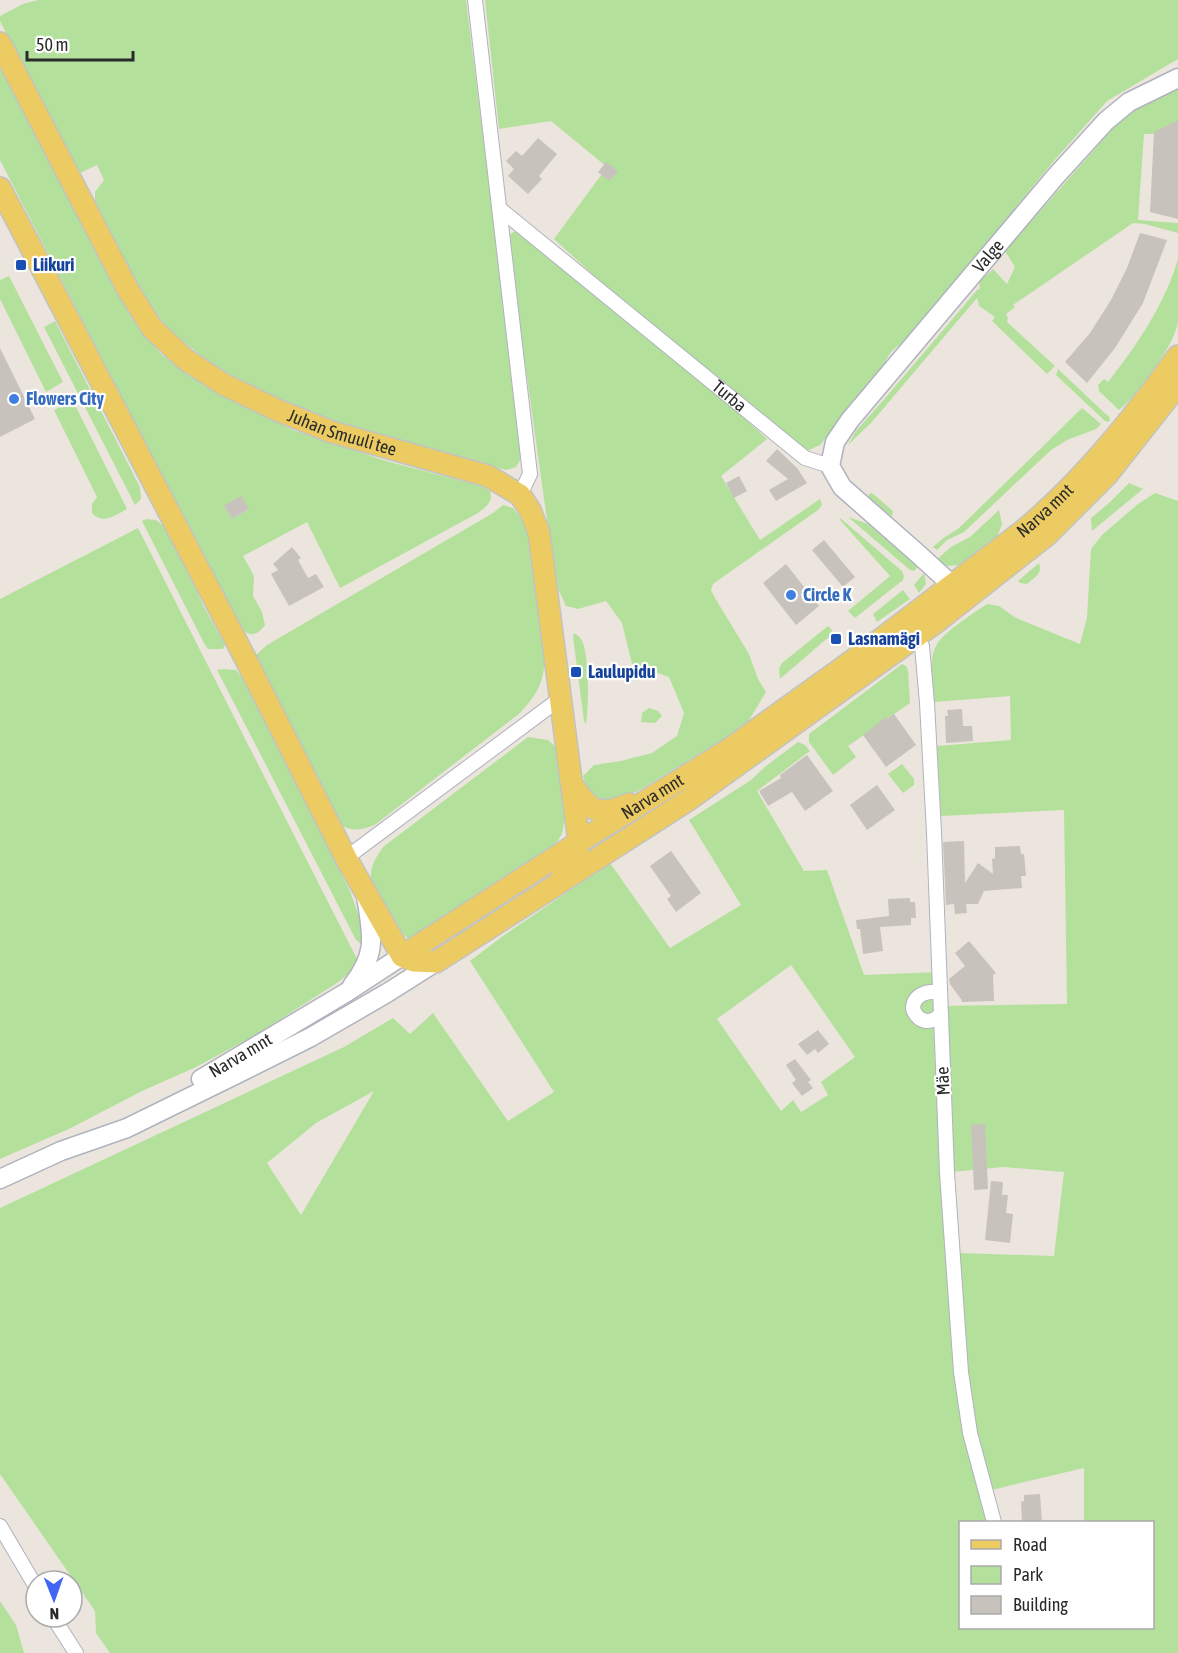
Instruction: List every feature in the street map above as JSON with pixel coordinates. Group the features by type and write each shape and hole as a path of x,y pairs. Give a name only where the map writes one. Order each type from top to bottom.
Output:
{"main road":[{"name":"Juhan Smuuli tee","path":"0,43 127,288 152,328 185,358 223,384 277,410 332,432 488,476 520,495"},
{"name":"Valge","path":"830,466 835,442 850,420 1055,177 1106,121 1129,102 1178,78"},
{"path":"0,188 366,894 402,956 414,961 436,962"},
{"name":"Narva mnt","path":"959,591 1058,501 1107,448 1178,356"},
{"name":"Narva mnt","path":"61,1151 137,1123 311,1037 436,962 721,777 959,591 1047,535 1107,475 1178,385"},
{"path":"830,466 848,495 959,591"},
{"path":"520,495 530,510 539,533 579,842 569,870 555,885"},
{"name":"Narva mnt","path":"0,1179 61,1151 215,1072 348,992 579,842 728,750 856,658 909,629"},
{"path":"571,783 586,805 610,811 664,789"},
{"path":"348,992 364,970 372,945 366,894"}],"street":[{"path":"475,0 530,474 520,495"},
{"name":"Turba","path":"500,209 805,458 830,466"},
{"name":"Mäe","path":"909,629 921,646 927,703 947,1173 961,1372 970,1433 994,1521"},
{"path":"346,858 561,698"},
{"path":"939,993 923,993 916,998 913,1009 917,1017 926,1021 933,1020 940,1015"},
{"path":"0,1526 25,1569"},
{"path":"61,1629 76,1653"}],"green space":[{"path":"38,0 466,0 523,456 516,467 506,470 424,451 308,414 214,366 168,329 125,262 95,206 95,192 104,180 97,165 78,174 0,21 0,16 23,4"},
{"path":"485,0 1178,0 1178,59 1107,101 1052,163 906,341 892,351 884,366 820,445 809,450 774,426 601,282 554,239 607,167 551,121 499,129"},
{"path":"0,61 108,276 132,319 161,354 189,376 211,389 293,430 386,461 481,486 490,491 491,498 488,504 478,513 340,588 307,522 243,556 254,576 253,596 262,612 265,625 253,634 244,631 240,628 0,160","holes":["224,506 249,509 232,519"]},
{"path":"1178,87 1178,120 1154,134 1144,134 1138,220 1178,223 1178,233 1133,223 1013,305 1015,307 1006,314 1007,322 1055,366 1047,374 992,321 995,317 979,306 977,298 871,423 848,445 856,431 980,289 979,282 993,269 1007,284 1015,267 1005,251 1117,124 1143,104"},
{"path":"513,232 522,232 715,391 767,439 721,476 760,540 820,499 822,505 713,584 711,590 749,654 758,679 766,692 748,722 638,791 613,801 601,802 587,791 583,776 594,765 652,753 677,736 684,713 669,677 632,664 622,623 606,601 578,609 566,606 559,591 552,556 514,284 510,235"},
{"path":"1178,259 1176,331 1154,369 1136,393 1119,410 1099,391 1098,385 1104,379 1108,382 1139,339 1166,292"},
{"path":"9,276 63,382 46,392 0,299 0,280"},
{"path":"55,321 140,487 141,499 135,505 44,327"},
{"path":"1058,369 1110,418 1109,422 1105,421 1056,375"},
{"path":"73,401 127,509 109,518 96,517 92,513 92,504 97,497 54,410"},
{"path":"1082,408 1101,424 1096,429 1067,440 1051,450 964,532 947,540 937,550 933,547 959,528"},
{"path":"1129,483 1143,489 1092,531 1091,518"},
{"path":"872,493 893,511 892,517 868,498"},
{"path":"1155,493 1178,501 1178,1653 110,1653 96,1633 95,1611 84,1595 84,1569 66,1569 0,1474 0,1208 344,1047 393,1018 410,1034 433,1013 508,1121 554,1092 470,961 610,863 670,948 741,905 689,820 751,780 798,742 810,751 757,791 804,871 827,870 864,975 939,972 940,1006 1067,1004 1064,810 941,816 937,746 1011,740 1010,696 934,702 932,659 936,646 945,635 987,604 999,606 1016,618 1080,644 1087,618 1091,549 1102,535 1138,504","holes":["791,965 855,1057 821,1082 828,1095 801,1112 793,1100 781,1111 717,1019","374,1091 301,1215 267,1163 316,1123","1003,1167 1064,1172 1054,1256 958,1253 952,1172"]},
{"path":"503,505 513,508 522,519 532,540 545,659 543,676 538,689 520,713 376,824 358,829 349,829 340,825 256,655 267,645"},
{"path":"999,510 1002,524 996,540 962,565 947,566 936,560 951,547 970,537"},
{"path":"848,517 868,524 918,567 914,571 910,570"},
{"path":"840,518 902,571 904,576 903,580 855,618 848,611 890,576"},
{"path":"156,520 168,529 204,607 225,645 223,649 208,649 205,645 142,521"},
{"path":"138,528 358,961 352,971 337,983 254,1036 71,1128 0,1159 0,599"},
{"path":"1039,563 1039,573 1027,584 1018,581"},
{"path":"924,573 926,584 919,593 914,585"},
{"path":"903,590 910,599 877,622 873,614"},
{"path":"828,626 832,630 831,635 780,679 779,669 782,663"},
{"path":"574,633 582,641 585,651 588,695 586,724 584,721"},
{"path":"902,664 908,670 910,703 848,746 856,757 833,775 809,742 809,734"},
{"path":"217,670 236,670 243,679 350,891 362,925 365,943 361,944 356,940"},
{"path":"649,708 658,711 662,716 655,723 641,722 642,713"},
{"path":"528,737 548,740 557,748 564,813 560,838 550,850 414,938 407,938 386,909 373,883 372,869 378,854 383,847"},
{"path":"902,764 914,779 914,785 903,793 888,774"},
{"path":"0,1601 16,1625 24,1653 0,1653"}],"building":[{"path":"1178,120 1178,219 1150,212 1154,132"},
{"path":"538,138 557,154 539,176 542,179 528,194 508,176 514,169 506,161 516,151 522,156"},
{"path":"606,162 618,171 609,181 598,172"},
{"path":"1140,233 1167,240 1143,303 1115,348 1087,383 1065,362 1090,333 1111,300 1127,268"},
{"path":"0,348 35,419 0,437"},
{"path":"777,449 797,468 807,483 776,501 769,490 788,479 766,461"},
{"path":"739,476 747,491 734,498 726,483"},
{"path":"241,496 249,509 232,519 224,506"},
{"name":"Circle K","path":"824,540 855,577 843,587 812,550"},
{"path":"292,547 301,558 298,560 308,578 316,574 324,587 289,606 271,574 278,570 273,564"},
{"name":"Circle K","path":"786,564 819,606 796,625 763,583"},
{"path":"962,709 963,726 972,726 973,741 946,743 945,716 948,716 947,710"},
{"path":"894,714 916,745 886,767 863,735 886,717 887,719"},
{"path":"807,755 833,791 805,811 792,792 768,806 759,791 781,778 780,775"},
{"path":"877,785 895,810 867,830 850,805"},
{"path":"964,841 965,883 978,863 993,874 992,859 995,858 995,847 1020,846 1021,854 1024,854 1026,876 1021,876 1022,888 984,891 978,904 966,904 967,913 955,914 954,904 946,905 943,842"},
{"path":"671,851 701,893 676,912 667,899 671,896 650,866"},
{"path":"910,898 910,902 915,902 916,918 911,918 911,925 880,927 883,951 863,954 860,929 857,929 856,920 889,916 888,899"},
{"path":"969,941 996,973 993,975 994,1001 962,1002 950,984 949,979 965,966 955,953"},
{"path":"818,1030 829,1044 818,1053 815,1049 807,1055 798,1044"},
{"path":"795,1059 811,1080 808,1082 813,1088 802,1096 792,1083 796,1080 786,1065"},
{"path":"985,1124 988,1189 974,1190 971,1125"},
{"path":"991,1181 1003,1182 1002,1195 1008,1195 1006,1213 1013,1214 1010,1243 985,1240"},
{"path":"1040,1494 1042,1521 1022,1521 1021,1502 1024,1501 1024,1495"}],"place":[{"name":"Liikuri","path":"21,265"},
{"name":"Flowers City","path":"14,399"},
{"name":"Circle K","path":"791,595"},
{"name":"Lasnamägi","path":"836,639"},
{"name":"Laulupidu","path":"576,672"}]}
